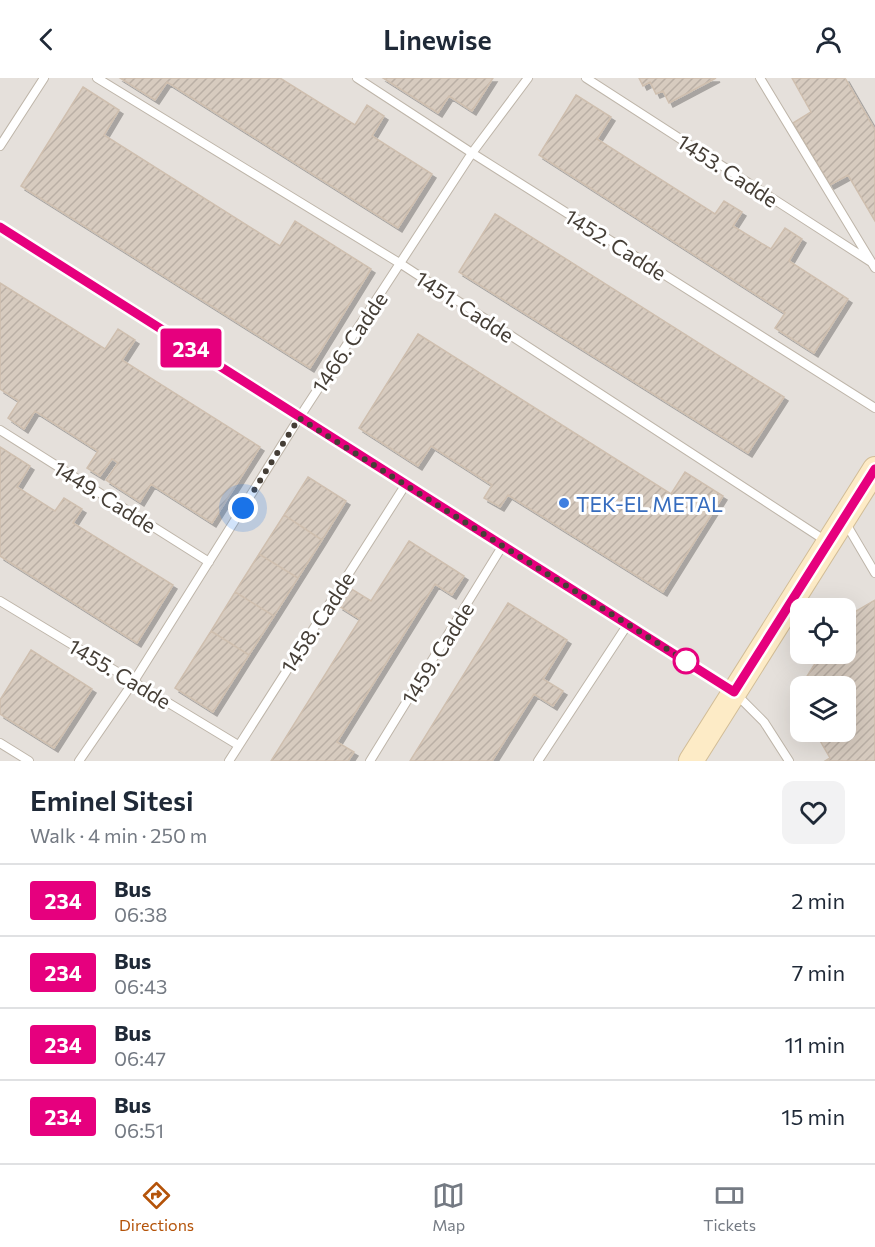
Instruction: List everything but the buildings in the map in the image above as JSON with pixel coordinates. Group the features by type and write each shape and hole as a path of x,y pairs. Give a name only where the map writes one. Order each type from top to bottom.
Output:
{"main road":[{"path":"691,761 875,469"}],"lane":[{"path":"0,146 44,78"},
{"name":"1451. Cadde","path":"97,78 401,264 829,543"},
{"name":"1452. Cadde","path":"357,78 875,408"},
{"name":"1466. Cadde","path":"79,761 134,681 299,418 472,153 528,78"},
{"name":"1453. Cadde","path":"586,78 873,265"},
{"path":"760,78 873,265"},
{"path":"0,227 734,692 764,722 789,761"},
{"name":"1449. Cadde","path":"0,430 209,562"},
{"name":"1458. Cadde","path":"229,761 406,484"},
{"path":"844,519 875,573"},
{"name":"1459. Cadde","path":"370,761 503,545"},
{"name":"1455. Cadde","path":"0,601 238,745"},
{"path":"538,761 628,624"},
{"path":"0,743 29,761"}],"shaded area":[{"path":"0,78 875,78 875,761 0,761"}],"bus line":[{"name":"234","path":"0,227 734,692 875,469"}],"place":[{"name":"TEK-EL METAL","path":"564,503"}],"route":[{"path":"243,508 299,418 686,661"}]}
